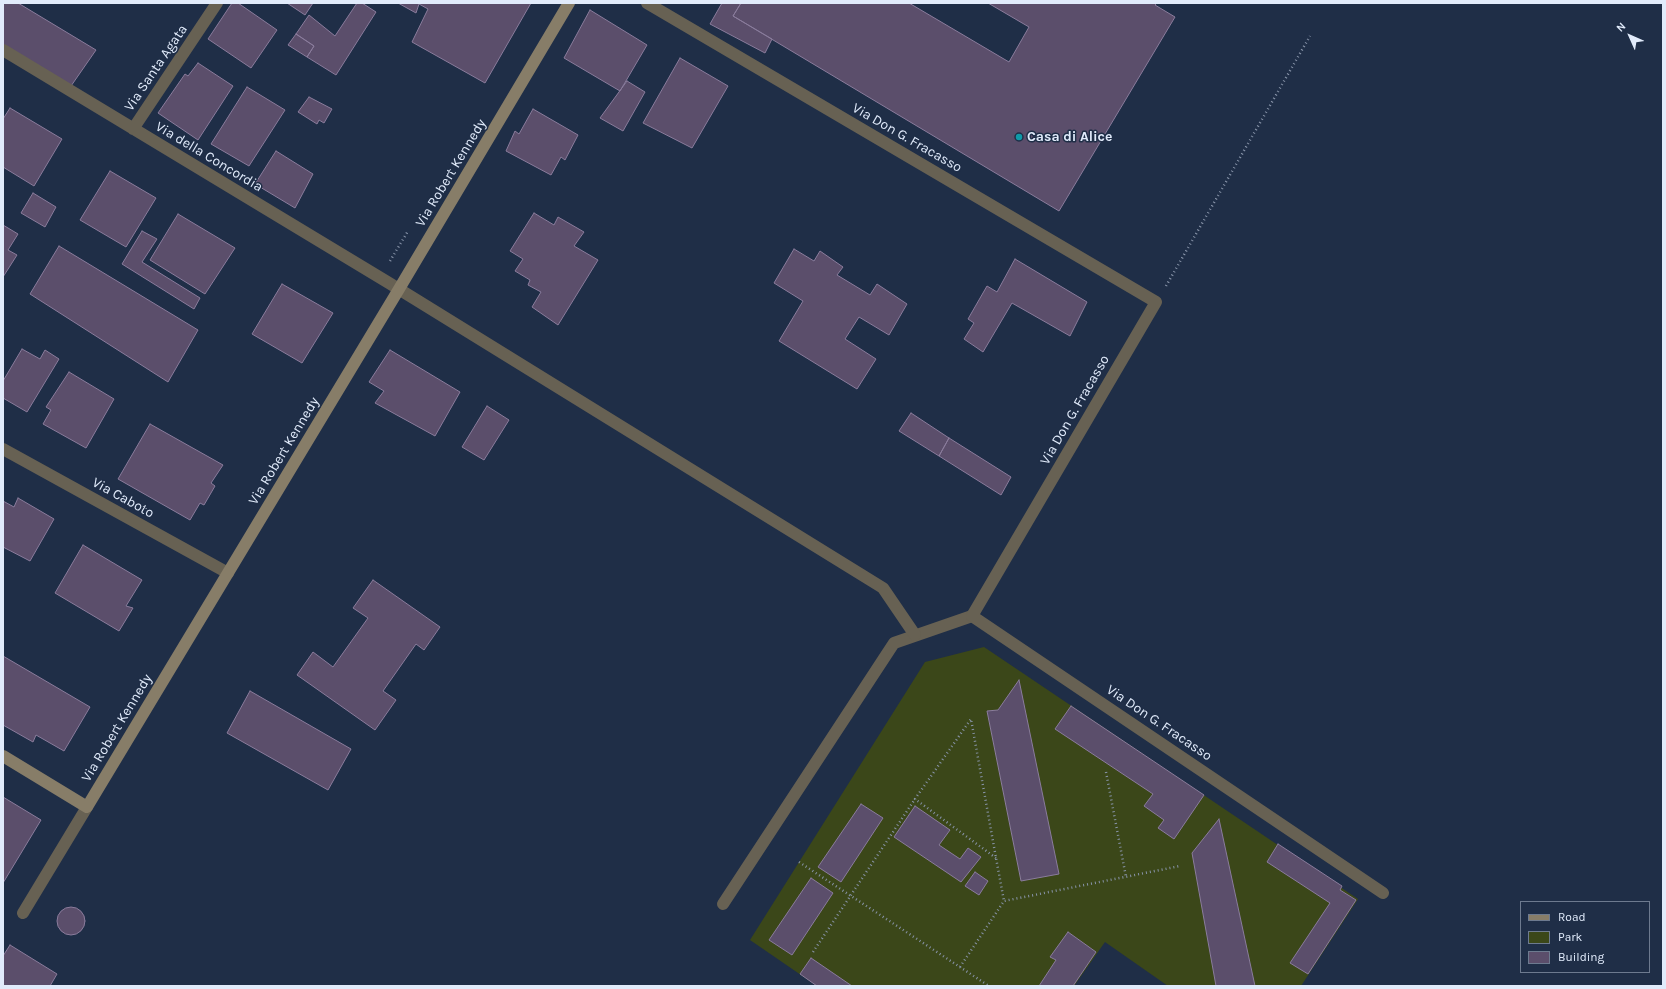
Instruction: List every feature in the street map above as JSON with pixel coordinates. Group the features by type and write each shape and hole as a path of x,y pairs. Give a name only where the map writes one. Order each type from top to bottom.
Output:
{"main road":[{"name":"Via Robert Kennedy","path":"87,807 399,290 569,3"},
{"path":"3,756 87,807"}],"street":[{"name":"Via Santa Agata","path":"133,129 217,3"},
{"name":"Via Don G. Fracasso","path":"647,3 1156,302 972,616 1383,892"},
{"name":"Via della Concordia","path":"3,50 399,290 883,588 915,635"},
{"name":"Via Caboto","path":"3,449 228,573"},
{"path":"723,904 894,643 972,616"},
{"name":"Via Robert Kennedy","path":"23,913 87,807"}],"path":[{"path":"1156,302 1310,36"},
{"path":"813,952 915,799 971,719 1004,901 960,967"},
{"path":"1106,772 1126,877"},
{"path":"915,799 996,858"},
{"path":"799,862 989,986"},
{"path":"1004,901 1180,866"}],"green space":[{"path":"984,647 1358,899 1301,986 1168,986 1105,942 1074,986 817,986 750,940 925,662"}],"building":[{"path":"3,3 18,3 96,50 71,86 3,45"},
{"path":"232,3 238,3 277,30 251,68 208,39"},
{"path":"287,3 313,3 305,15"},
{"path":"357,3 362,3 376,12 336,75 307,57 314,46 296,34 309,15 335,36"},
{"path":"398,3 531,3 485,83 412,42 428,9 419,4 416,13"},
{"path":"722,3 741,3 733,16 772,39 765,53 710,24"},
{"name":"Casa di Alice","path":"741,3 909,3 1009,62 1029,27 988,3 1157,3 1155,5 1175,17 1059,211 733,16"},
{"path":"590,10 647,45 620,91 564,58"},
{"path":"296,34 314,46 307,57 288,45"},
{"path":"680,58 728,86 692,148 643,123"},
{"path":"198,63 233,86 198,140 158,113 185,74 188,76"},
{"path":"627,81 645,92 623,131 600,118"},
{"path":"247,87 285,110 249,166 211,144"},
{"path":"309,97 332,109 324,123 319,120 317,124 298,112"},
{"path":"10,108 62,139 34,186 3,167 3,119"},
{"path":"533,109 578,135 565,160 561,157 551,175 506,151 515,131 519,134"},
{"path":"276,151 313,174 295,208 255,184"},
{"path":"110,171 156,198 126,247 80,220"},
{"path":"33,193 56,207 45,227 21,213"},
{"path":"534,213 554,225 558,217 584,232 574,246 598,260 558,325 532,307 541,292 528,285 530,280 515,271 523,259 510,251"},
{"path":"178,214 235,248 205,294 150,260"},
{"path":"3,225 18,234 8,250 17,255 3,277"},
{"path":"142,231 157,239 142,262 200,298 194,309 122,264"},
{"path":"59,246 198,330 168,382 30,294"},
{"path":"794,249 814,261 820,251 843,267 837,275 870,295 877,284 907,304 889,335 859,317 845,339 876,359 857,389 779,341 803,301 774,283"},
{"path":"1015,259 1087,302 1070,336 1012,303 983,352 964,339 974,323 968,319 987,286 997,292"},
{"path":"282,284 333,313 302,363 252,334"},
{"path":"22,349 40,359 45,350 59,359 27,412 3,398 3,381"},
{"path":"390,350 460,392 435,436 375,403 384,391 369,382"},
{"path":"69,372 114,399 86,448 43,424 51,410 46,407"},
{"path":"487,406 509,420 484,460 462,447"},
{"path":"911,413 949,438 939,456 899,431"},
{"path":"150,424 223,465 211,483 215,486 204,505 200,503 190,520 118,479"},
{"path":"949,438 1011,477 1001,495 939,456"},
{"path":"18,498 54,519 30,561 3,547 3,501 14,507"},
{"path":"83,545 142,580 126,606 133,608 119,631 55,593"},
{"path":"373,580 440,627 424,650 416,644 383,691 396,700 375,730 297,675 313,652 333,667 368,618 353,608"},
{"path":"3,656 90,707 64,751 36,735 33,742 3,725"},
{"path":"1019,680 1059,874 1021,881 987,711 998,710"},
{"path":"250,691 351,749 328,790 227,733"},
{"path":"1071,706 1204,795 1174,839 1158,828 1164,820 1144,806 1153,794 1055,729"},
{"path":"3,797 41,820 3,883"},
{"path":"861,804 883,818 841,882 818,867"},
{"path":"915,806 950,830 939,845 960,859 968,848 981,857 961,882 894,837"},
{"path":"1219,819 1255,986 1216,986 1192,853"},
{"path":"1278,844 1342,886 1340,890 1356,900 1308,974 1290,963 1330,903 1267,862"},
{"path":"975,872 988,881 979,895 965,886"},
{"path":"811,878 833,893 792,955 769,940"},
{"path":"71,907 81,911 85,921 81,931 71,935 61,931 57,921 61,911"},
{"path":"1068,932 1096,952 1073,986 1039,986 1056,960 1050,957"},
{"path":"10,945 57,974 50,986 3,986 3,956"},
{"path":"811,958 852,986 817,986 800,974"}],"place":[{"name":"Casa di Alice","path":"1019,137"}]}
